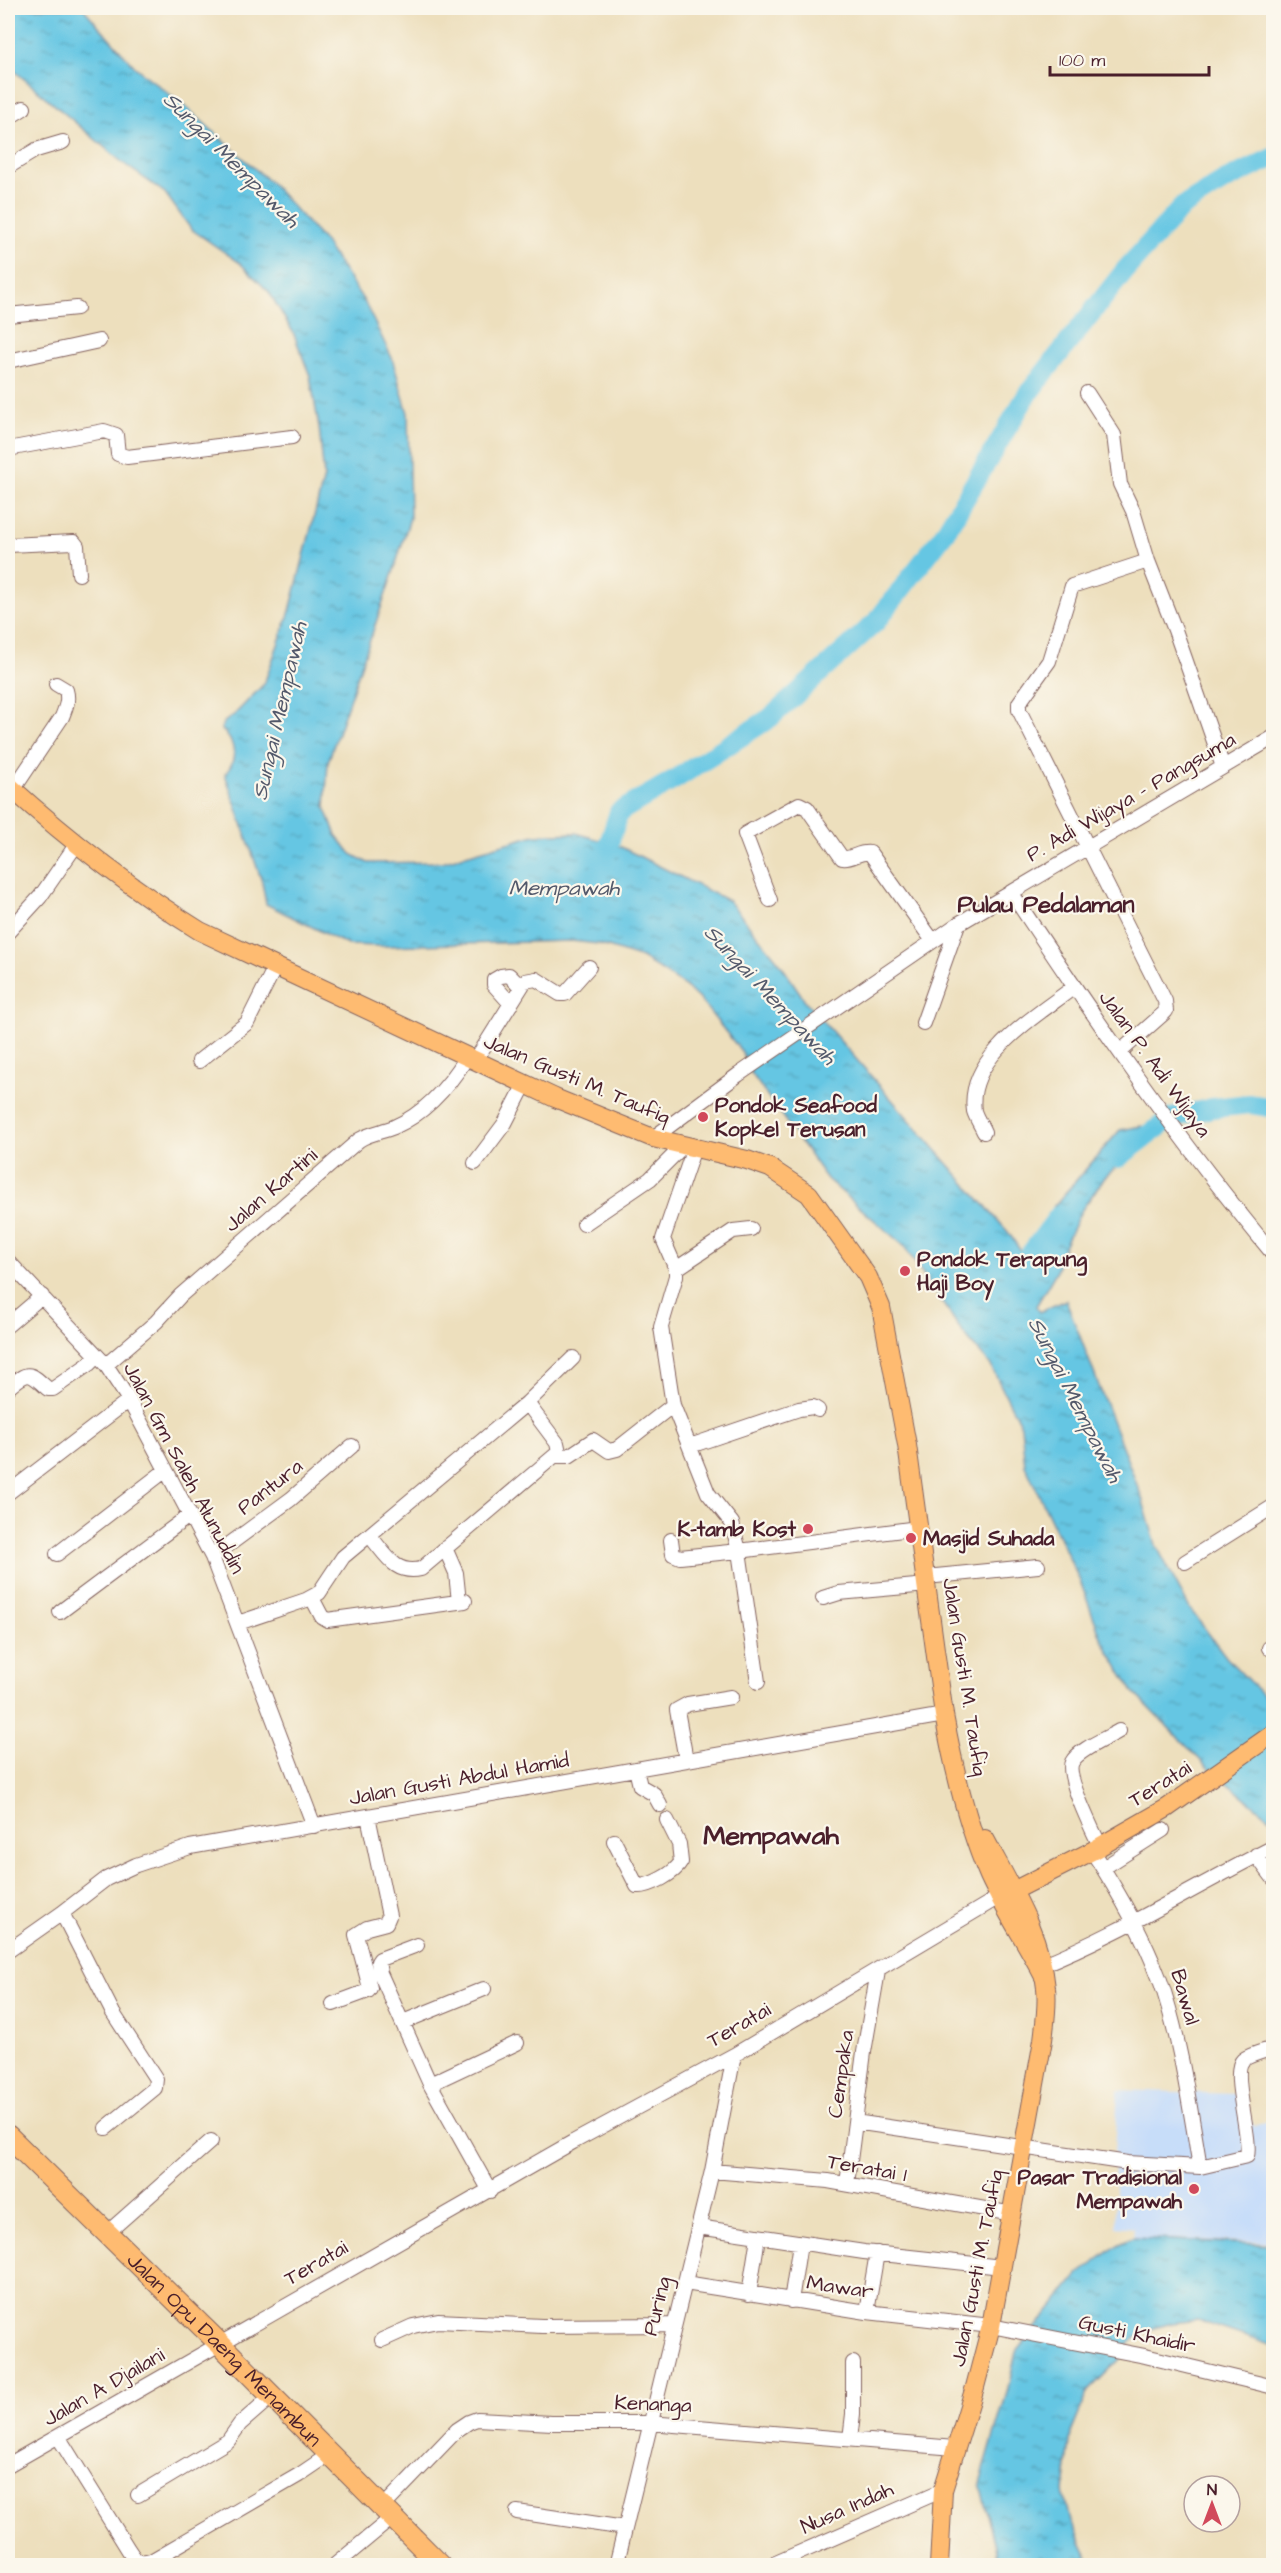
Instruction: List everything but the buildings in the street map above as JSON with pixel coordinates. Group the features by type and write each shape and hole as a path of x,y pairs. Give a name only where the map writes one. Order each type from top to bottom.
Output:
{"highway":[{"name":"Jalan Opu Daeng Menambun","path":"8,2136 441,2565"}],"main road":[{"name":"Jalan Gusti M. Taufiq","path":"10,788 76,845 154,902 200,931 525,1084 653,1138 747,1160 770,1168 809,1194 868,1277 876,1292 886,1326 907,1446 944,1715 964,1803 1006,1894 1018,1934 1042,1969 1047,2003 1043,2040 1013,2214 991,2326 943,2490 939,2565"},
{"name":"Teratai","path":"1006,1894 1096,1849 1167,1808 1274,1733"}],"street":[{"path":"8,118 24,108"},
{"path":"8,167 36,150 63,142"},
{"path":"8,315 77,308"},
{"path":"8,361 99,341"},
{"path":"1087,393 1114,435 1117,476 1133,511 1148,561 1223,767"},
{"path":"8,448 104,431 116,435 118,454 127,458 291,437"},
{"path":"8,545 74,542 77,546 79,574"},
{"path":"1120,1052 1163,1014 1166,1006 1019,710 1019,703 1049,661 1070,590 1074,584 1148,561"},
{"path":"10,788 62,717 68,703 66,690 56,684"},
{"name":"P. Adi Wijaya - Pangsuma","path":"653,1138 841,1002 933,940 1088,845 1274,737"},
{"path":"770,900 745,834 799,804 807,808 843,859 860,853 870,853 933,940"},
{"path":"8,932 40,897 76,845"},
{"name":"Jalan P. Adi Wijaya","path":"1011,892 1074,987 1214,1183 1274,1255"},
{"path":"923,1023 958,924"},
{"path":"200,1061 247,1023 275,967"},
{"path":"511,1004 494,985 494,980 501,976 509,975 520,986 525,981 536,979 560,994 565,994 589,967"},
{"name":"Jalan Kartini","path":"8,1388 19,1378 30,1374 48,1389 53,1389 89,1364 102,1360 156,1322 181,1295 359,1140 371,1133 395,1127 440,1095 471,1059 511,1004 520,986"},
{"path":"984,1132 975,1113 974,1100 977,1086 996,1049 1074,987"},
{"path":"475,1163 505,1123 525,1084"},
{"path":"584,1224 650,1179 689,1147"},
{"path":"689,1147 663,1239 676,1269 676,1276 661,1327 673,1405 708,1494 732,1523 739,1551 758,1682"},
{"path":"676,1269 733,1231 750,1229"},
{"name":"Jalan Gm Saleh Alunuddin","path":"8,1261 102,1360 129,1400 212,1557 314,1826"},
{"path":"8,1325 42,1296"},
{"path":"238,1623 312,1598 324,1589 343,1557 527,1403 573,1358"},
{"path":"8,1493 129,1400"},
{"path":"369,1535 404,1570 421,1569 555,1456 559,1448 557,1443 527,1403"},
{"path":"555,1456 568,1456 592,1440 609,1451 617,1449 673,1405"},
{"path":"690,1446 799,1408 813,1407 818,1410"},
{"name":"Pantura","path":"212,1557 291,1498 352,1446"},
{"path":"57,1554 166,1470"},
{"path":"1185,1563 1274,1506"},
{"path":"60,1612 190,1515"},
{"path":"671,1540 673,1554 680,1557 780,1547 918,1528"},
{"path":"312,1598 322,1617 327,1620 462,1601 456,1573 446,1548"},
{"path":"823,1598 839,1593 1038,1566"},
{"path":"686,1760 677,1710 688,1704 731,1697"},
{"name":"Jalan Gusti Abdul Hamid","path":"8,1951 106,1879 162,1855 190,1847 944,1715"},
{"name":"Bawal","path":"1119,1731 1079,1754 1070,1766 1070,1772 1103,1868 1160,1982 1179,2055 1200,2167"},
{"path":"636,1769 640,1786 654,1794 660,1805"},
{"path":"333,2004 368,1991 370,1988 371,1984 356,1935 367,1928 386,1923 389,1916 368,1816"},
{"path":"614,1841 637,1886 646,1886 677,1868 681,1862 679,1845 667,1820"},
{"path":"1103,1868 1163,1830"},
{"path":"1042,1969 1274,1846"},
{"path":"1256,1855 1274,1879"},
{"name":"Teratai","path":"220,2344 573,2142 734,2055 1006,1894"},
{"path":"62,1913 113,2013 156,2079 155,2088 106,2128"},
{"path":"417,1945 380,1959 378,1962 380,1973 430,2084 490,2191"},
{"name":"Cempaka","path":"847,2184 878,1971"},
{"path":"403,2022 484,1989"},
{"path":"430,2084 517,2043"},
{"path":"855,2122 1128,2163 1200,2167 1246,2156 1248,2145 1240,2093 1240,2065 1244,2059 1274,2048"},
{"name":"Puring","path":"616,2565 712,2172 734,2055"},
{"path":"106,2234 211,2141"},
{"name":"Teratai 1","path":"712,2172 847,2184 1013,2214"},
{"path":"699,2227 800,2243 1002,2267"},
{"path":"749,2294 758,2237"},
{"path":"791,2301 800,2243"},
{"path":"867,2312 877,2253"},
{"name":"Mawar","path":"685,2283 867,2312 991,2326"},
{"path":"382,2340 413,2326 438,2321 542,2326 674,2325"},
{"name":"Gusti Khaidir","path":"991,2326 1145,2356 1274,2387"},
{"name":"Jalan A Djailani","path":"8,2466 220,2344"},
{"path":"850,2439 854,2414 853,2362"},
{"path":"138,2495 228,2441 247,2417 272,2396"},
{"name":"Kenanga","path":"334,2565 388,2512 457,2430 469,2422 489,2419 552,2423 650,2423 955,2448"},
{"path":"59,2438 132,2555 140,2563 151,2561 261,2498 330,2454"},
{"name":"Nusa Indah","path":"769,2565 943,2490"},
{"path":"517,2512 625,2528"}],"shaded area":[{"name":"Pasar Tradisional Mempawah","path":"1118,2090 1236,2094 1254,2126 1273,2120 1273,2243 1133,2238 1134,2228 1116,2226 1114,2151"}],"water":[{"name":"Mempawah","path":"8,8 83,8 135,67 187,108 271,183 324,241 364,301 392,358 408,413 410,518 328,762 325,807 336,835 351,854 368,863 442,862 535,835 576,833 619,846 729,901 779,962 806,1002 1031,1260 1040,1246 1054,1206 1120,1130 1142,1126 1136,1150 1105,1177 1081,1211 1065,1244 1056,1272 1036,1306 1039,1312 1066,1300 1142,1498 1156,1545 1190,1609 1227,1658 1273,1706 1273,1821 1205,1765 1132,1690 1102,1640 1080,1581 1025,1465 1021,1426 990,1364 963,1333 904,1246 827,1179 751,1073 742,1052 701,1001 685,986 642,958 599,944 571,941 348,945 266,904 262,882 225,774 232,762 234,750 230,739 221,729 223,723 264,684 290,611 324,477 319,427 310,376 293,332 269,292 240,263 191,229 165,193 123,163 10,67 8,64"},
{"path":"1132,2238 1273,2245 1273,2346 1197,2320 1172,2323 1147,2330 1129,2343 1119,2360 1089,2390 1071,2433 1064,2491 1071,2522 1092,2565 999,2565 980,2483 1008,2389 1016,2352 1079,2274 1118,2245"}],"waterway":[{"path":"601,869 619,812 770,718 876,622 944,534 1027,395 1126,269 1182,207 1224,181 1274,157"},
{"path":"1118,1158 1171,1118 1212,1108 1250,1104 1274,1108"},
{"path":"1013,1277 1060,1214"}],"place":[{"name":"Pondok Seafood Kopkel Terusan","path":"703,1117"},
{"name":"Pondok Terapung Haji Boy","path":"905,1271"},
{"name":"K-tamb Kost","path":"808,1529"},
{"name":"Masjid Suhada","path":"911,1538"},
{"name":"Pasar Tradisional Mempawah","path":"1194,2189"}],"district":[{"name":"Pulau Pedalaman","path":"1046,905"},
{"name":"Mempawah","path":"771,1836"}],"water label":[{"name":"Sungai Mempawah","path":"231,160"},
{"name":"Sungai Mempawah","path":"280,711"},
{"name":"Sungai Mempawah","path":"770,995"},
{"name":"Sungai Mempawah","path":"1075,1400"}]}
